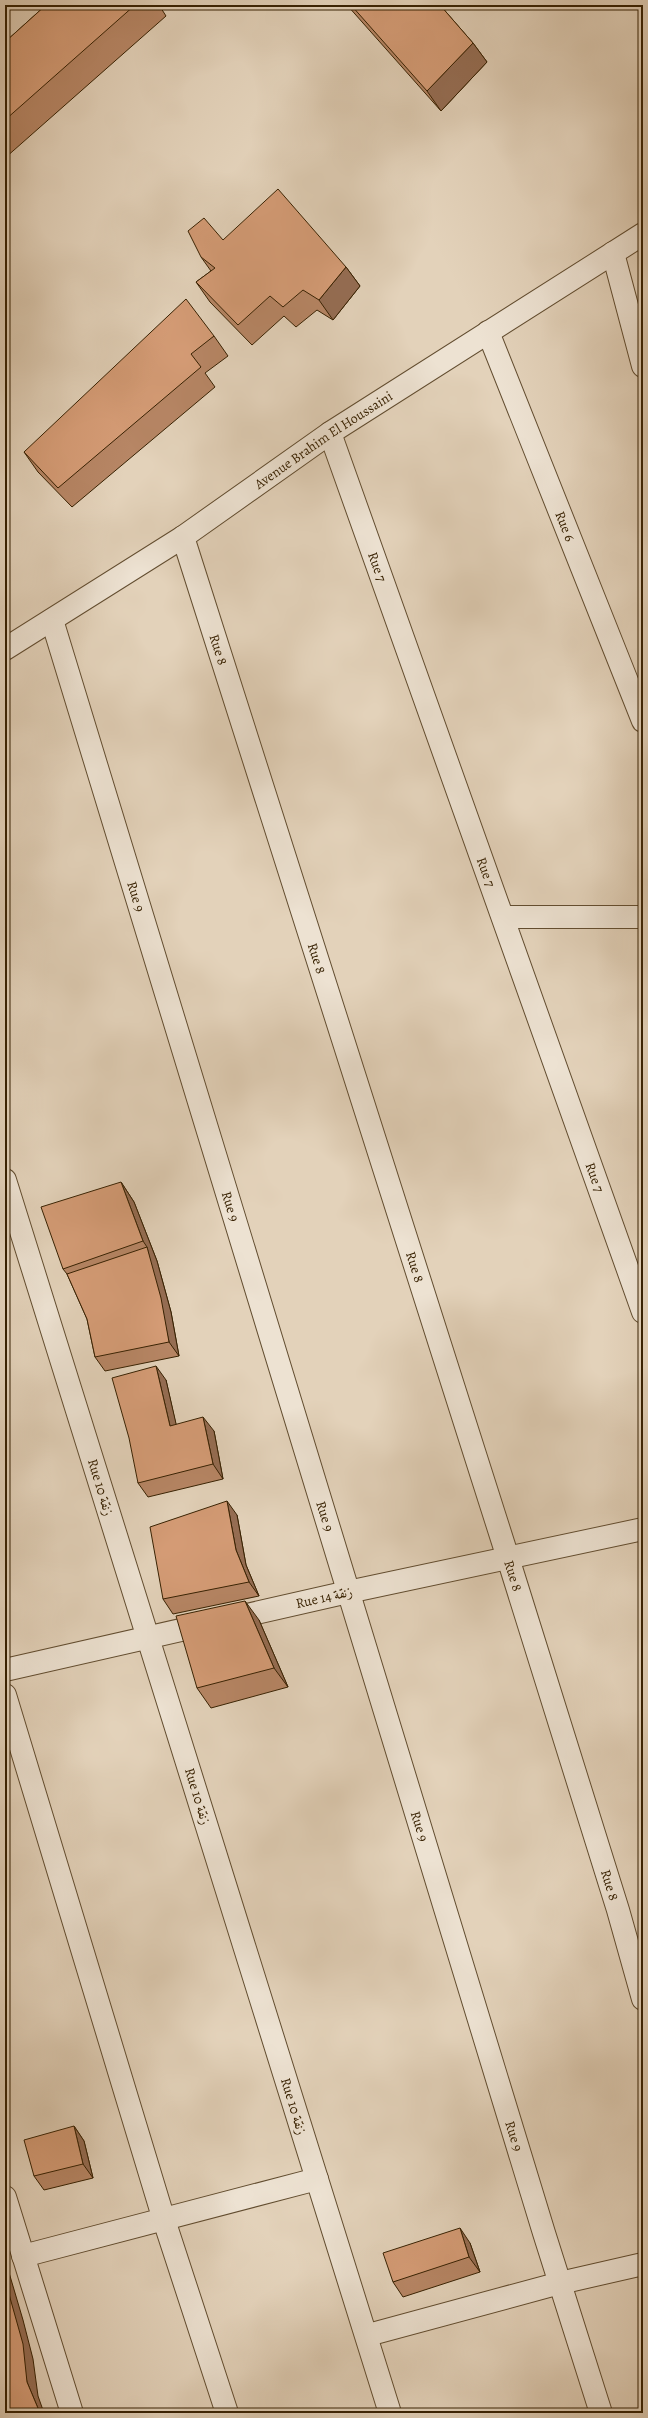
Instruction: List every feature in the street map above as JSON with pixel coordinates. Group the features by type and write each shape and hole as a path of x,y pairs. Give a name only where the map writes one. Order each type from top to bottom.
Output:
{"street":[{"name":"Avenue Brahim El Houssaini","path":"5,649 183,537 330,433 643,234"},
{"path":"613,254 643,366"},
{"name":"Rue 6","path":"488,332 643,721"},
{"name":"Rue 7","path":"330,433 643,1312"},
{"name":"Rue 8","path":"183,537 508,1558 638,1957 643,1999"},
{"name":"Rue 9","path":"52,620 348,1592 601,2413"},
{"path":"502,917 643,917"},
{"name":"Rue 10 زنقة","path":"5,1180 317,2179 368,2335 390,2413"},
{"name":"Rue 14 زنقة","path":"5,1670 348,1592 643,1529"},
{"path":"5,1695 164,2220 227,2413"},
{"path":"23,2256 317,2179"},
{"path":"5,2197 72,2413"},
{"path":"368,2335 560,2283 643,2264"}],"building":[{"path":"46,5 135,5 5,120 5,42"},
{"path":"351,5 440,5 473,43 427,91"},
{"path":"278,189 346,267 319,300 303,290 283,307 270,296 238,325 196,282 215,268 201,257 188,231 204,218 223,240"},
{"path":"186,299 214,336 191,354 201,367 58,488 24,452"},
{"path":"121,1182 143,1241 63,1269 41,1207"},
{"path":"147,1247 161,1298 169,1342 95,1357 87,1319 67,1274"},
{"path":"156,1366 170,1426 203,1417 213,1464 138,1483 129,1438 112,1378"},
{"path":"227,1501 236,1550 249,1582 163,1599 150,1527"},
{"path":"245,1601 274,1668 197,1688 176,1616"},
{"path":"74,2126 83,2164 34,2176 24,2140"},
{"path":"460,2228 469,2257 393,2282 383,2253"},
{"path":"5,2280 23,2344 27,2382 40,2413 5,2413"}]}
